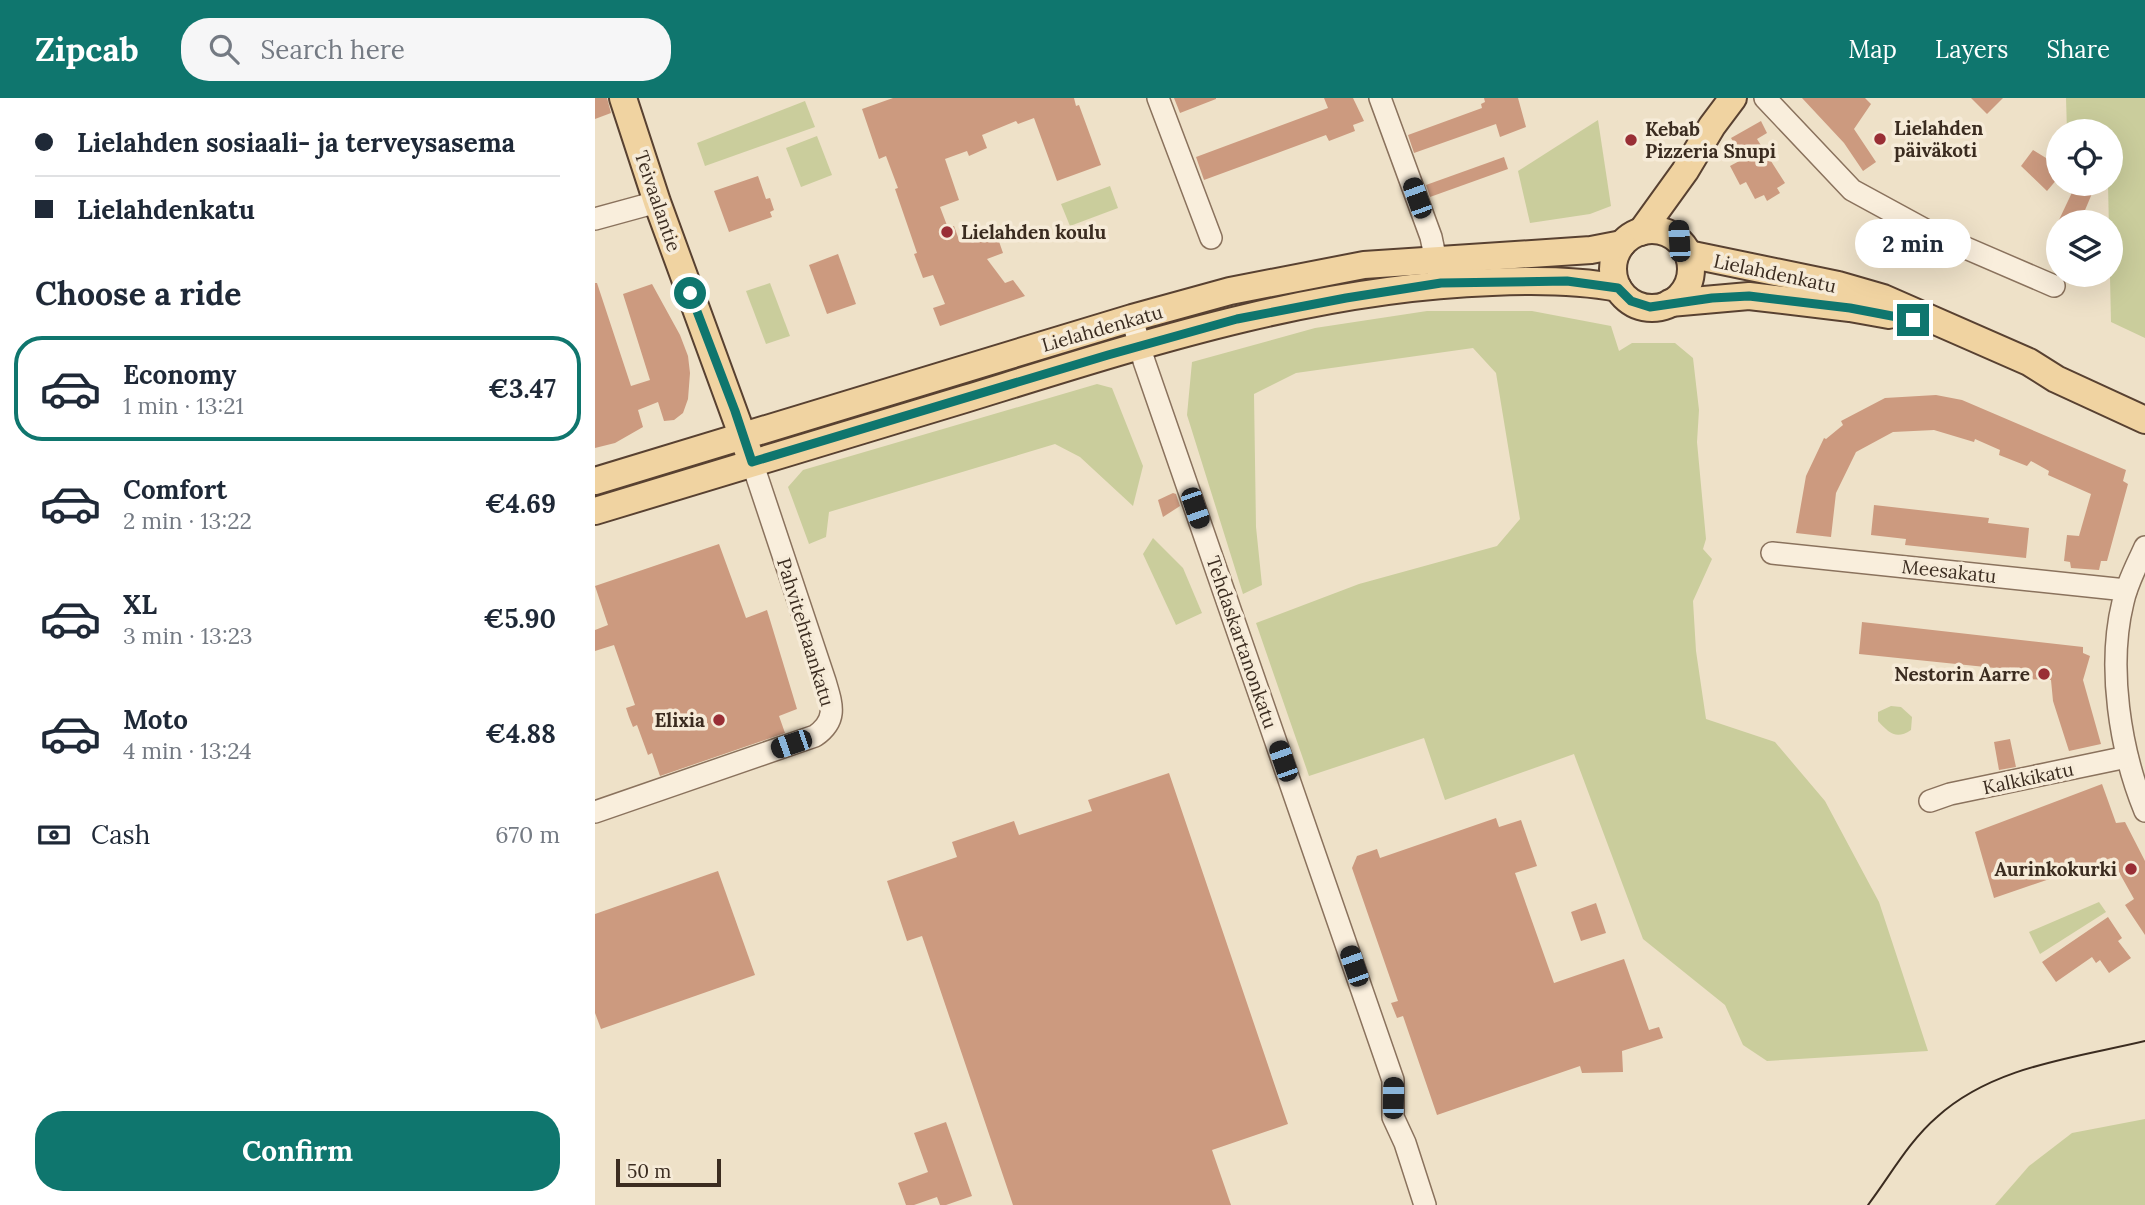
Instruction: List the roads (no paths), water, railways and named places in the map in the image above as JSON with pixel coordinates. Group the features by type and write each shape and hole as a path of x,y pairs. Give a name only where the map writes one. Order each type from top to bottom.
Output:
{"main road":[{"name":"Teivaalantie","path":"623,98 657,201 752,462"},
{"path":"1685,171 1678,200 1683,248 1691,270 1687,286 1670,303 1657,307 1643,306 1631,301 1618,288 1614,264 1685,171 1712,126 1733,98"},
{"path":"1632,238 1661,231 1683,248"},
{"name":"Lielahdenkatu","path":"595,511 1139,346 1237,319 1438,271 1591,250 1632,238"},
{"name":"Lielahdenkatu","path":"1683,248 1883,298 2029,362 2061,370 2145,404"},
{"name":"Lielahdenkatu","path":"595,481 1132,318 1230,291 1310,274 1364,265 1618,288"},
{"name":"Lielahdenkatu","path":"1670,303 1749,296 1850,308 1939,324"},
{"name":"Lielahdenkatu","path":"2029,362 2056,379 2145,419"}],"street":[{"path":"1158,98 1211,237"},
{"path":"1381,98 1431,237 1438,271"},
{"path":"1765,98 1852,190 1931,233 2046,283"},
{"path":"595,219 657,201"},
{"name":"Tehdaskartanonkatu","path":"1132,318 1139,346 1394,1080 1393,1117 1405,1143 1425,1205"},
{"name":"Pahvitehtaankatu","path":"595,812 815,736 825,728 832,714 825,681 752,462"},
{"path":"2145,547 2122,604 2116,677 2117,704 2127,757 2145,811"},
{"name":"Meesakatu","path":"1772,553 2126,590"},
{"name":"Kalkkikatu","path":"1930,801 1950,793 2127,757"}],"tram line":[{"path":"1868,1205 1917,1137 1959,1100 1983,1086 2035,1066 2145,1041"}],"place":[{"name":"Lielahden päiväkoti","path":"1880,139"},
{"name":"Kebab Pizzeria Snupi","path":"1631,140"},
{"name":"Lielahden koulu","path":"947,232"},
{"name":"Nestorin Aarre","path":"2044,674"},
{"name":"Elixia","path":"719,720"},
{"name":"Aurinkokurki","path":"2131,869"}]}
